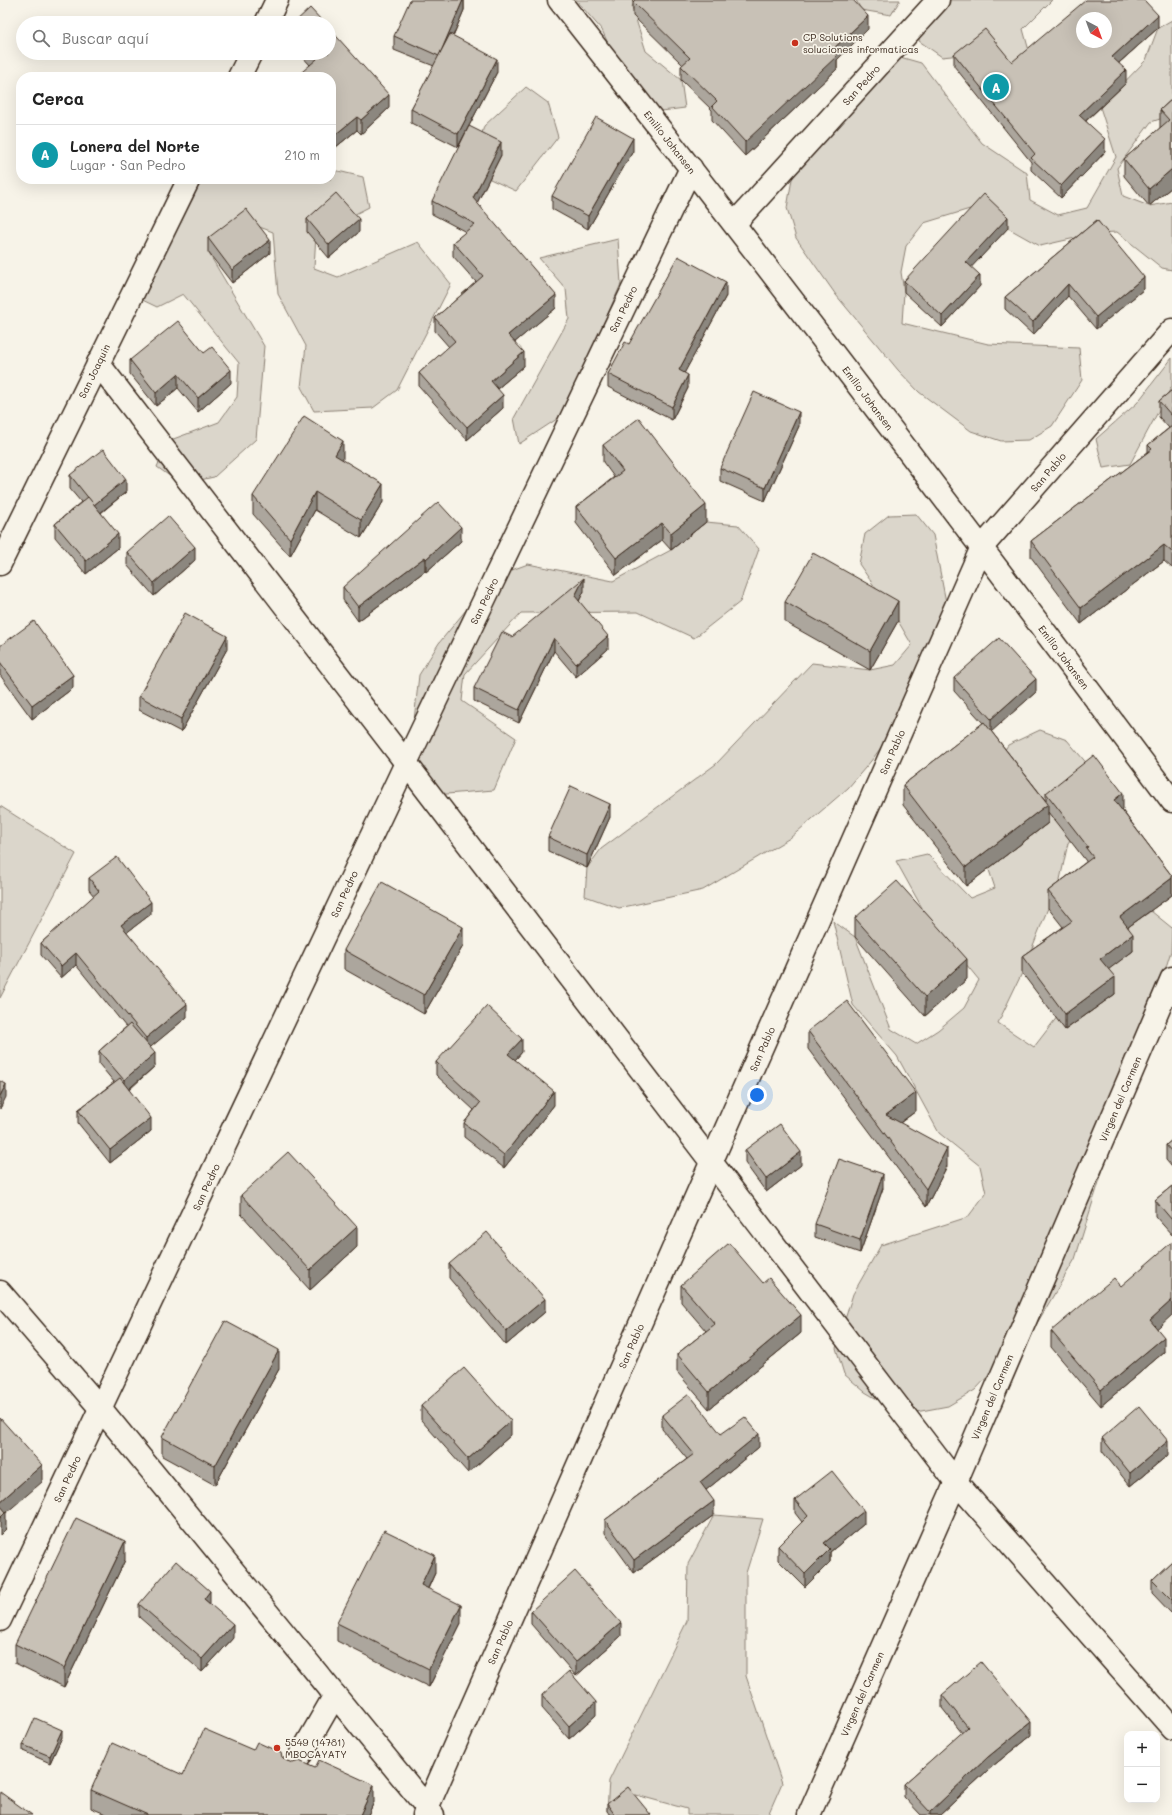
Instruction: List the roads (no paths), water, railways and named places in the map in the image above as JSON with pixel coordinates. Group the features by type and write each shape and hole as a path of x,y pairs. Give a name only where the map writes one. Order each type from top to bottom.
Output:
{"street":[{"path":"269,16 277,0"},
{"name":"Emilio Johansen","path":"559,0 735,223 982,547 1172,801"},
{"name":"San Pedro","path":"735,223 938,0"},
{"path":"242,72 248,60"},
{"name":"San Pedro","path":"0,1620 406,763 691,168"},
{"name":"San Joaquin","path":"0,564 187,184"},
{"name":"San Pablo","path":"428,1812 982,547 1172,330"},
{"path":"98,363 956,1482 1169,1718"},
{"name":"Virgen del Carmen","path":"809,1815 956,1482 1172,978"},
{"path":"0,1292 101,1409 428,1812"},
{"path":"293,1768 334,1695"}],"place":[{"name":"CP Solutions soluciones informaticas","path":"795,43"},
{"name":"Lonera del Norte","path":"996,87"},
{"name":"5549 (14781) MBOCAYATY","path":"277,1748"}]}
